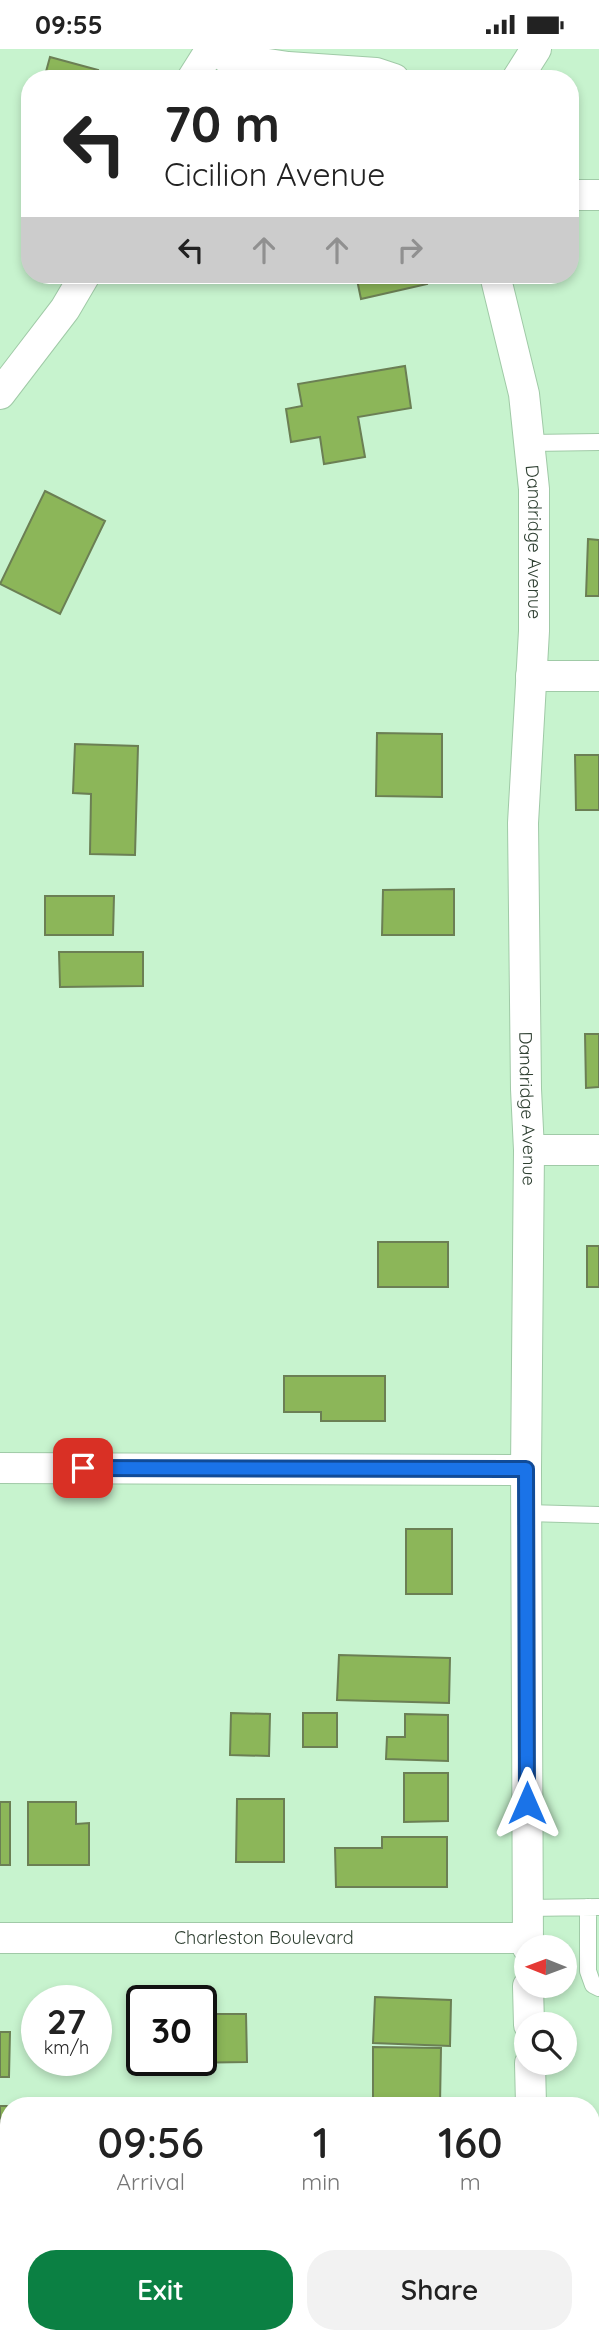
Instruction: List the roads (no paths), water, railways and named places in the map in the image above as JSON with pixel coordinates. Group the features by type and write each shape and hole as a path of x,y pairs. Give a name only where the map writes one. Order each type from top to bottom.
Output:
{"street":[{"path":"198,70 213,49 227,58 332,70"},
{"path":"523,70 536,49"},
{"path":"579,195 599,195"},
{"path":"0,394 65,309 80,284"},
{"name":"Dandridge Avenue","path":"497,284 524,394 534,489 534,631 523,823 529,1150 526,1469 528,1935"},
{"path":"531,676 599,676"},
{"path":"529,1150 599,1150"},
{"path":"0,1468 526,1469"},
{"name":"Charleston Boulevard","path":"0,1938 514,1943"},
{"path":"530,2075 531,2097"}],"lane":[{"path":"531,443 599,442"},
{"path":"527,1513 599,1515"},
{"path":"527,1908 593,1907 588,1971 593,1985 599,1987"}]}
